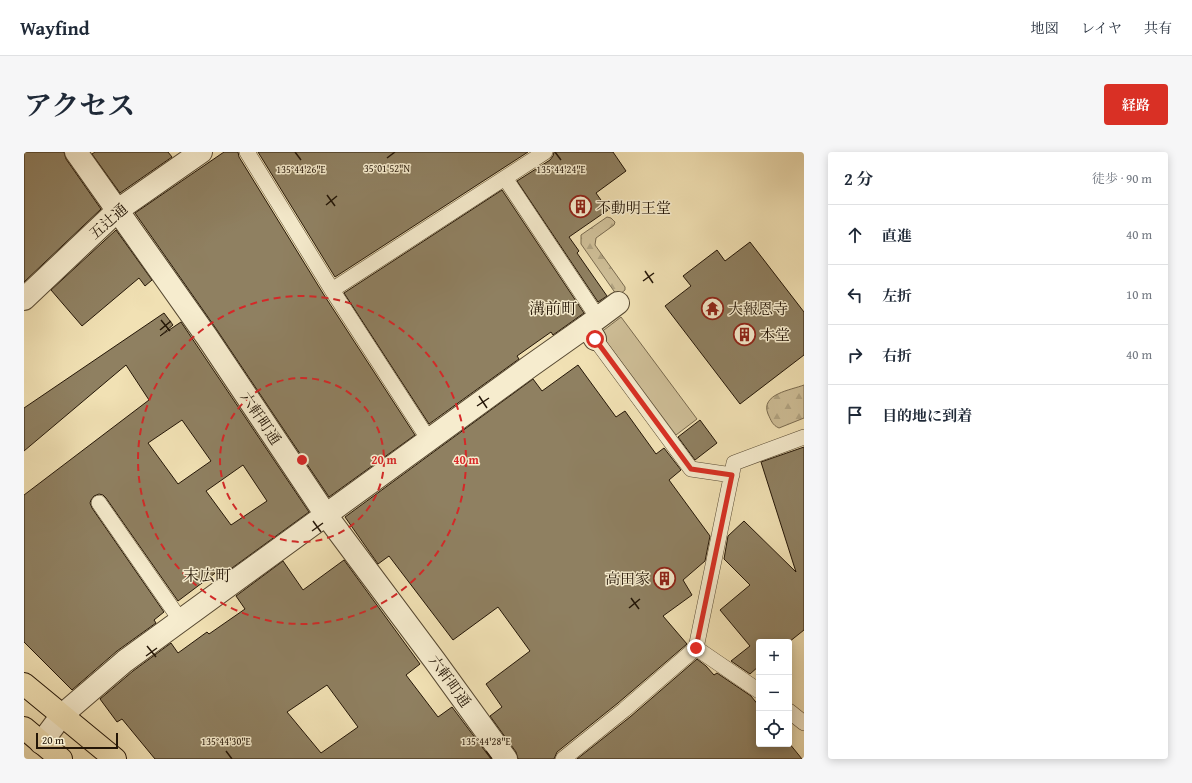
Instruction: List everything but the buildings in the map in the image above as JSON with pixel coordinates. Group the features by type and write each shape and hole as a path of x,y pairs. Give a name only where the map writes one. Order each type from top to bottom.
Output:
{"main road":[{"path":"24,684 115,759"},
{"path":"24,728 61,759"}],"street":[{"name":"六軒町通","path":"76,152 207,337 326,514 506,759"},
{"name":"五辻通","path":"24,299 118,210 201,152"},
{"path":"41,742 62,715 125,661 429,440 593,328 618,303"}],"lane":[{"path":"247,152 332,290 429,440"},
{"path":"332,290 545,152"},
{"path":"505,178 593,328 691,469 732,475"},
{"path":"563,759 624,710 696,648 734,463 804,436"},
{"path":"99,503 181,621"},
{"path":"696,648 756,689"},
{"path":"792,713 804,723"}],"green space":[{"path":"607,217 611,218 615,222 614,225 596,238 595,245 625,287 625,290 619,295 616,294 581,244 581,235"},
{"path":"621,317 697,419 676,435 600,333"},
{"path":"804,385 804,418 779,428 777,427 772,422 768,414 768,402 772,397 778,394"}],"place":[{"name":"不動明王堂","path":"580,207"},
{"name":"大報恩寺","path":"713,308"},
{"name":"本堂","path":"745,334"},
{"name":"高田家","path":"665,578"}],"district":[{"name":"溝前町","path":"553,308"},
{"name":"末広町","path":"207,575"}],"route":[{"path":"595,339 691,469 732,475 696,648"}]}
